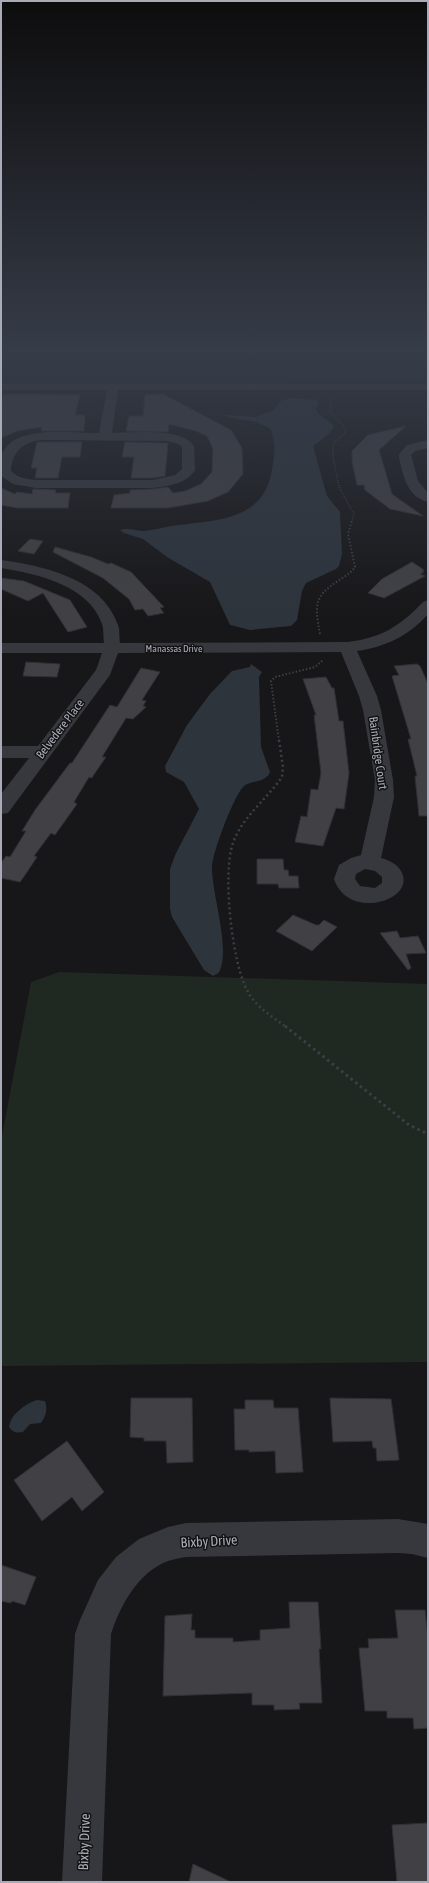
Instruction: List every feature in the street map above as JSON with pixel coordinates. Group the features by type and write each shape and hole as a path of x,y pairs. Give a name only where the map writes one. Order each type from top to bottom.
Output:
{"street":[{"path":"24,440 13,446 4,467 4,471 11,478 25,483 93,484 161,483 180,478 189,470 190,448 186,444 177,440"},
{"path":"428,444 411,448 405,454 405,457 413,486 419,493 428,498"},
{"path":"1,564 44,573 63,579 82,590 97,603 107,616 112,629 112,648"},
{"name":"Manassas Drive","path":"1,648 347,647 374,642 390,637 410,625 428,605"},
{"name":"Bainbridge Court","path":"347,647 368,696 372,710 384,780 384,797 370,862"},
{"name":"Belvedere Place","path":"1,808 104,671 112,648"},
{"path":"1,752 42,752"},
{"name":"Bixby Drive","path":"82,1882 93,1634 100,1612 108,1596 118,1579 131,1566 145,1555 165,1545 186,1540 398,1536 412,1537 428,1541"}],"path":[{"path":"337,440 333,444 333,457 339,487 351,506 354,514 348,534 355,567 349,574 324,589 317,598 316,604 324,658 318,665 305,670 275,677 271,681 282,767 282,778 237,835 228,859 233,934 247,992 256,1003 408,1125 428,1134"}],"shaded area":[{"path":"274,440 321,440 313,446 327,496 340,512 342,554 339,566 336,569 306,583 302,591 297,620 291,626 250,630 230,625 210,582 167,557 143,539 124,533 120,530 129,529 144,531 223,519 249,508 260,499 267,487 274,459"},
{"path":"251,664 262,672 259,677 261,747 270,772 268,776 262,780 244,786 240,792 229,812 213,861 213,879 222,934 223,960 220,971 213,976 204,970 172,917 170,909 170,869 176,853 199,809 184,782 166,772 165,766 187,725 210,694 232,671 250,667"},
{"path":"59,972 428,984 428,1362 1,1366 1,1141 31,982"},
{"path":"37,1400 45,1401 46,1404 46,1412 41,1423 30,1424 23,1432 12,1430 9,1427 10,1422 19,1410"}],"building":[{"path":"209,440 237,440 242,448 243,474 228,492 208,501 168,508 111,508 114,495 130,493 130,490 168,487 173,493 185,491 201,484 212,472 213,449"},
{"path":"363,440 390,440 379,450 392,494 423,516 390,509 365,490 364,485 357,485 352,461 352,451"},
{"path":"37,442 82,442 80,457 62,457 58,478 35,478 37,468 31,468"},
{"path":"125,442 168,443 165,476 153,478 131,478 134,457 122,457"},
{"path":"1,488 15,494 17,492 32,494 33,489 56,490 55,493 70,493 68,508 17,508 1,505"},
{"path":"30,539 43,541 34,554 18,551"},
{"path":"55,547 91,557 108,564 111,563 131,572 164,607 160,608 164,613 148,616 143,609 135,610 129,599 103,578 53,552"},
{"path":"412,562 424,570 422,571 424,572 420,574 425,576 384,598 368,593 382,579"},
{"path":"1,578 24,581 70,600 87,627 68,632 43,593 28,601 1,589"},
{"path":"26,662 60,664 57,677 23,676"},
{"path":"417,664 420,666 428,684 428,816 419,816 415,776 417,776 408,739 411,739 392,676 399,675 394,666"},
{"path":"141,668 160,672 142,700 146,701 143,706 146,707 133,719 126,718 102,757 106,757 92,778 89,777 74,802 77,804 55,835 51,833 34,856 37,857 20,882 1,878 1,863 6,856 10,857 26,831 22,831 35,810 70,763 72,763 110,705 117,707"},
{"path":"326,677 332,688 334,688 339,721 343,721 349,773 344,809 336,808 323,846 295,842 301,816 307,817 311,789 318,790 321,773 314,715 316,715 303,679"},
{"path":"257,859 283,859 284,870 288,870 289,876 298,876 299,888 279,888 278,884 257,884"},
{"path":"293,915 316,925 319,925 324,920 337,927 312,951 276,931"},
{"path":"397,931 400,938 418,936 426,953 406,954 411,968 408,970 380,933"},
{"path":"131,1398 192,1398 193,1462 167,1463 166,1441 144,1441 144,1438 130,1437"},
{"path":"330,1398 391,1399 399,1460 377,1461 376,1448 373,1448 372,1441 333,1442"},
{"path":"245,1400 273,1400 274,1408 298,1408 303,1472 276,1473 275,1451 249,1452 249,1450 235,1450 234,1409 245,1409"},
{"path":"67,1441 104,1492 82,1511 72,1497 42,1521 14,1480"},
{"path":"1,1565 36,1577 25,1605 12,1601 11,1603 1,1601"},
{"path":"289,1602 318,1602 322,1703 299,1703 300,1709 274,1710 274,1705 252,1705 252,1693 163,1696 165,1616 192,1614 191,1630 195,1630 195,1638 233,1638 233,1642 260,1640 260,1630 290,1628"},
{"path":"395,1610 425,1610 428,1638 428,1728 414,1729 413,1718 387,1718 387,1711 365,1711 359,1648 369,1648 368,1639 398,1638"},
{"path":"428,1823 428,1882 397,1882 392,1825"},
{"path":"193,1864 231,1882 189,1882"}]}
